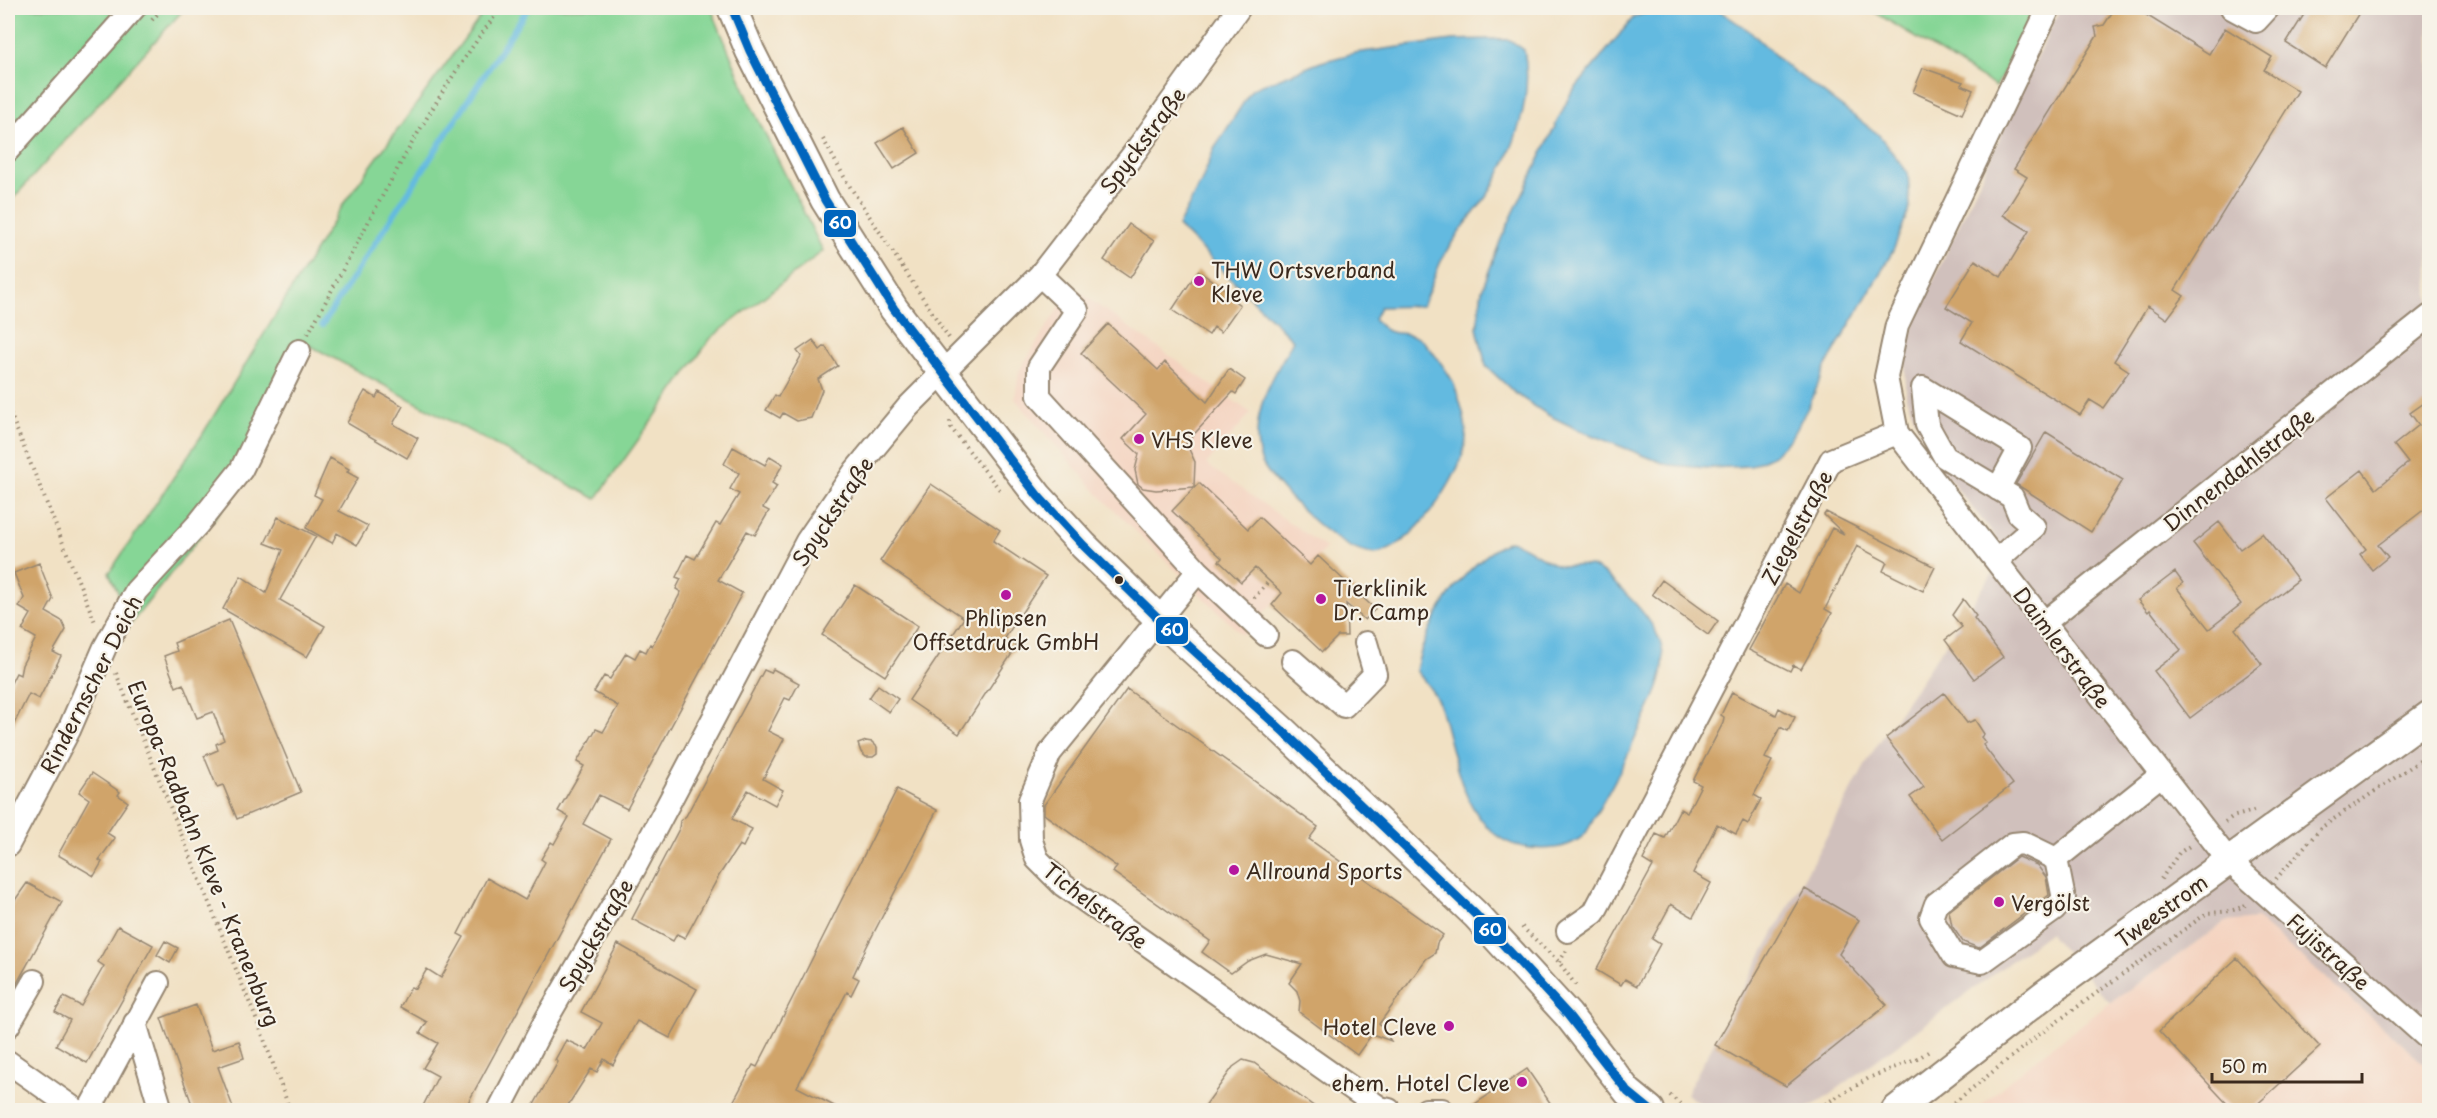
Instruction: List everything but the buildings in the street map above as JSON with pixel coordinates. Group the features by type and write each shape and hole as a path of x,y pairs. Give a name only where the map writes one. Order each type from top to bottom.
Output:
{"main road":[{"path":"732,8 750,51 825,200 894,309 1038,496 1084,546 1158,618 1284,732 1476,915 1568,1015 1631,1101 1650,1110"},
{"name":"Tweestrom","path":"1896,1110 2045,994 2430,715"}],"street":[{"path":"8,150 134,8"},
{"name":"Spyckstraße","path":"499,1110 547,1018 634,869 807,541 855,471 908,407 1040,275 1132,156 1239,8"},
{"path":"1897,433 1886,376 1897,325 2049,8"},
{"path":"2232,8 2256,21 2268,8"},
{"path":"1040,275 1077,310 1039,368 1039,396 1198,571 1266,635"},
{"name":"Dinnendahlstraße","path":"2045,622 2430,316"},
{"name":"Rindernscher Deich","path":"8,845 69,730 105,647 136,591 198,524 241,470 299,351"},
{"path":"1997,560 2034,527 2019,514 2012,497 1998,489 1945,457 1928,425 1923,388 2020,448 1998,489"},
{"name":"Daimlerstraße","path":"1897,433 2045,622 2206,835 2229,861"},
{"name":"Ziegelstraße","path":"1568,931 1594,913 1831,460 1897,433"},
{"name":"Tichelstraße","path":"1198,571 1050,753 1030,800 1031,840 1037,859 1063,885 1380,1108 1389,1110"},
{"path":"1293,661 1344,706 1375,674 1366,643"},
{"path":"2056,859 2161,775"},
{"path":"2023,843 2056,859 2064,899 2054,910 1982,962 1954,956 1931,918 1936,904 2013,844 2023,843"},
{"name":"Fujistraße","path":"2229,861 2430,1041"},
{"path":"8,1026 34,981"},
{"path":"89,1110 159,983"},
{"path":"135,1023 161,1110"},
{"path":"8,1062 76,1110"},
{"path":"1426,1110 1442,1110"}],"path":[{"path":"299,351 405,158 478,37 501,8"},
{"name":"Europa-Radbahn Kleve - Kranenburg","path":"8,408 261,1030 290,1110"},
{"path":"1945,1110 2040,1034 2207,913 2241,909 2263,892 2296,860 2322,827 2430,754"},
{"path":"2156,885 2179,853 2206,835"},
{"path":"1815,1110 1869,1078 1920,1058 1938,1045"}],"shaded area":[{"path":"2060,8 2429,8 2429,1067 2257,919 2225,922 2110,1003 2049,933 1821,1101 1803,1110 1709,1110 1686,1094 1872,753 2007,552 1929,453 1906,398 1905,350 1921,307"},
{"name":"VHS Kleve","path":"1072,287 1251,413 1206,464 1326,548 1242,635 1100,496 1015,399 1019,371"},
{"path":"2257,919 2429,1067 2429,1110 1976,1110 2023,1069 2110,1003 2225,922"}],"green space":[{"path":"8,8 185,8 8,204"},
{"path":"487,8 711,8 751,105 823,251 711,338 596,499 311,346 249,475 132,622 109,573 202,435 346,200"},
{"path":"1868,8 2036,8 1996,87"}],"water":[{"path":"1660,8 1715,8 1751,32 1783,63 1878,134 1908,173 1910,207 1893,251 1825,367 1810,404 1790,439 1774,455 1750,466 1709,468 1668,465 1579,430 1548,415 1516,394 1486,366 1477,328 1482,290 1501,239 1570,95 1634,17"},
{"path":"1452,40 1510,40 1524,50 1526,86 1524,105 1507,159 1490,191 1447,250 1422,306 1380,307 1374,319 1386,330 1418,338 1441,364 1452,380 1461,404 1466,430 1465,446 1454,476 1420,524 1393,547 1380,553 1366,553 1333,536 1316,522 1284,492 1262,463 1257,439 1260,409 1269,386 1293,340 1178,226 1202,180 1214,149 1252,89 1321,62 1355,53"},
{"path":"1509,541 1558,565 1589,566 1604,573 1648,619 1658,636 1663,653 1663,668 1653,701 1621,769 1589,827 1585,834 1576,841 1553,848 1528,848 1505,841 1483,822 1473,808 1458,774 1437,700 1416,670 1429,632 1449,596 1476,564"}],"waterway":[{"path":"322,325 528,8"}],"transit line":[{"name":"60","path":"732,8 750,51 825,200 894,309 1038,496 1084,546 1158,618 1284,732 1476,915 1568,1015 1628,1092 1650,1110"}],"place":[{"name":"THW Ortsverband Kleve","path":"1199,281"},
{"name":"VHS Kleve","path":"1139,439"},
{"name":"Phlipsen Offsetdruck GmbH","path":"1006,595"},
{"name":"Tierklinik Dr. Camp","path":"1321,599"},
{"name":"Allround Sports","path":"1234,870"},
{"name":"Vergölst","path":"1999,902"},
{"name":"Hotel Cleve","path":"1449,1026"},
{"name":"ehem. Hotel Cleve","path":"1522,1082"}]}
